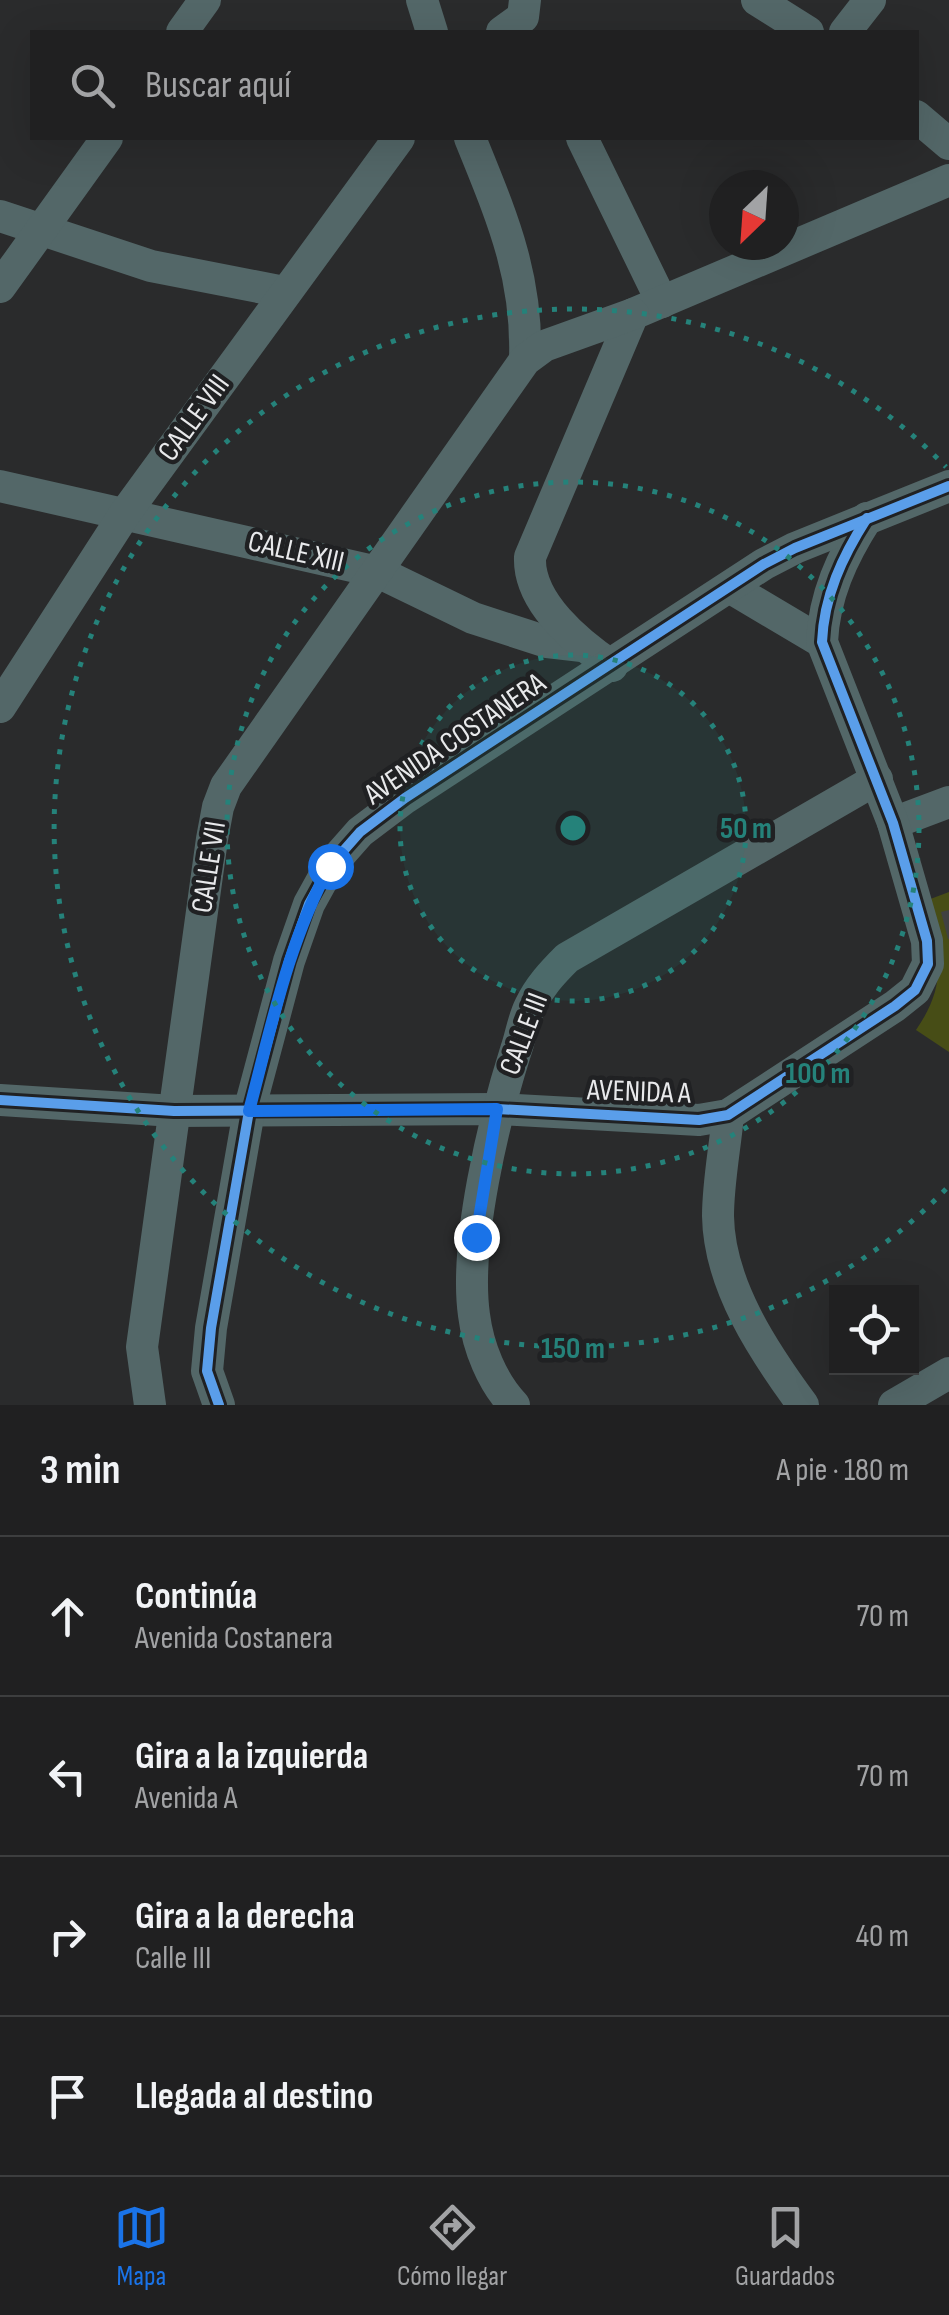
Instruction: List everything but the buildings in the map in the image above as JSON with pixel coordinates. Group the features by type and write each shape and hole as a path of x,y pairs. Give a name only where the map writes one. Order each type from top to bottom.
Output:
{"street":[{"path":"183,30 205,0"},
{"path":"422,0 431,30"},
{"path":"758,0 805,30"},
{"path":"846,30 870,0"},
{"path":"919,119 949,144"},
{"path":"0,287 106,140"},
{"name":"CALLE VIII","path":"0,707 126,512 398,140"},
{"path":"471,140 504,222 521,279 525,360"},
{"path":"583,140 648,308 530,557 530,571 538,591 582,646 612,666"},
{"path":"525,360 544,346 648,308 949,180"},
{"path":"0,216 151,266 284,292"},
{"name":"CALLE VII","path":"150,1405 142,1347 218,808 226,786 525,360"},
{"name":"CALLE XIII","path":"0,486 378,572 473,618 548,642 582,646"},
{"name":"AVENIDA COSTANERA","path":"219,1405 207,1372 210,1328 249,1111 289,961 309,904 330,866 360,832 405,798 795,548 949,486"},
{"path":"731,588 822,642 823,617 834,581 844,554 867,518"},
{"name":"AVENIDA A","path":"0,1100 174,1111 497,1109 699,1120 728,1115 895,1006 915,990 928,964 927,941 893,823 822,642"},
{"name":"CALLE III","path":"514,1405 483,1354 474,1314 476,1237 497,1109 528,1010 542,982 566,958 877,779"},
{"path":"893,823 949,802"},
{"path":"728,1115 718,1214 720,1245 738,1296 772,1362 804,1405"},
{"path":"894,1405 949,1373"}],"green space":[{"path":"949,892 949,1052 916,1030 937,982 937,952 925,901"}],"cycle path":[{"path":"219,1405 207,1371 211,1328 249,1111 289,961 309,904 330,866 360,832 405,798 764,564 949,486"},
{"path":"0,1100 174,1111 497,1109 699,1120 728,1115 895,1006 915,990 928,964 927,941 893,823 822,642 826,609 836,577 867,518"}],"route":[{"path":"330,866 309,904 289,961 249,1111 497,1109 476,1237"}]}
